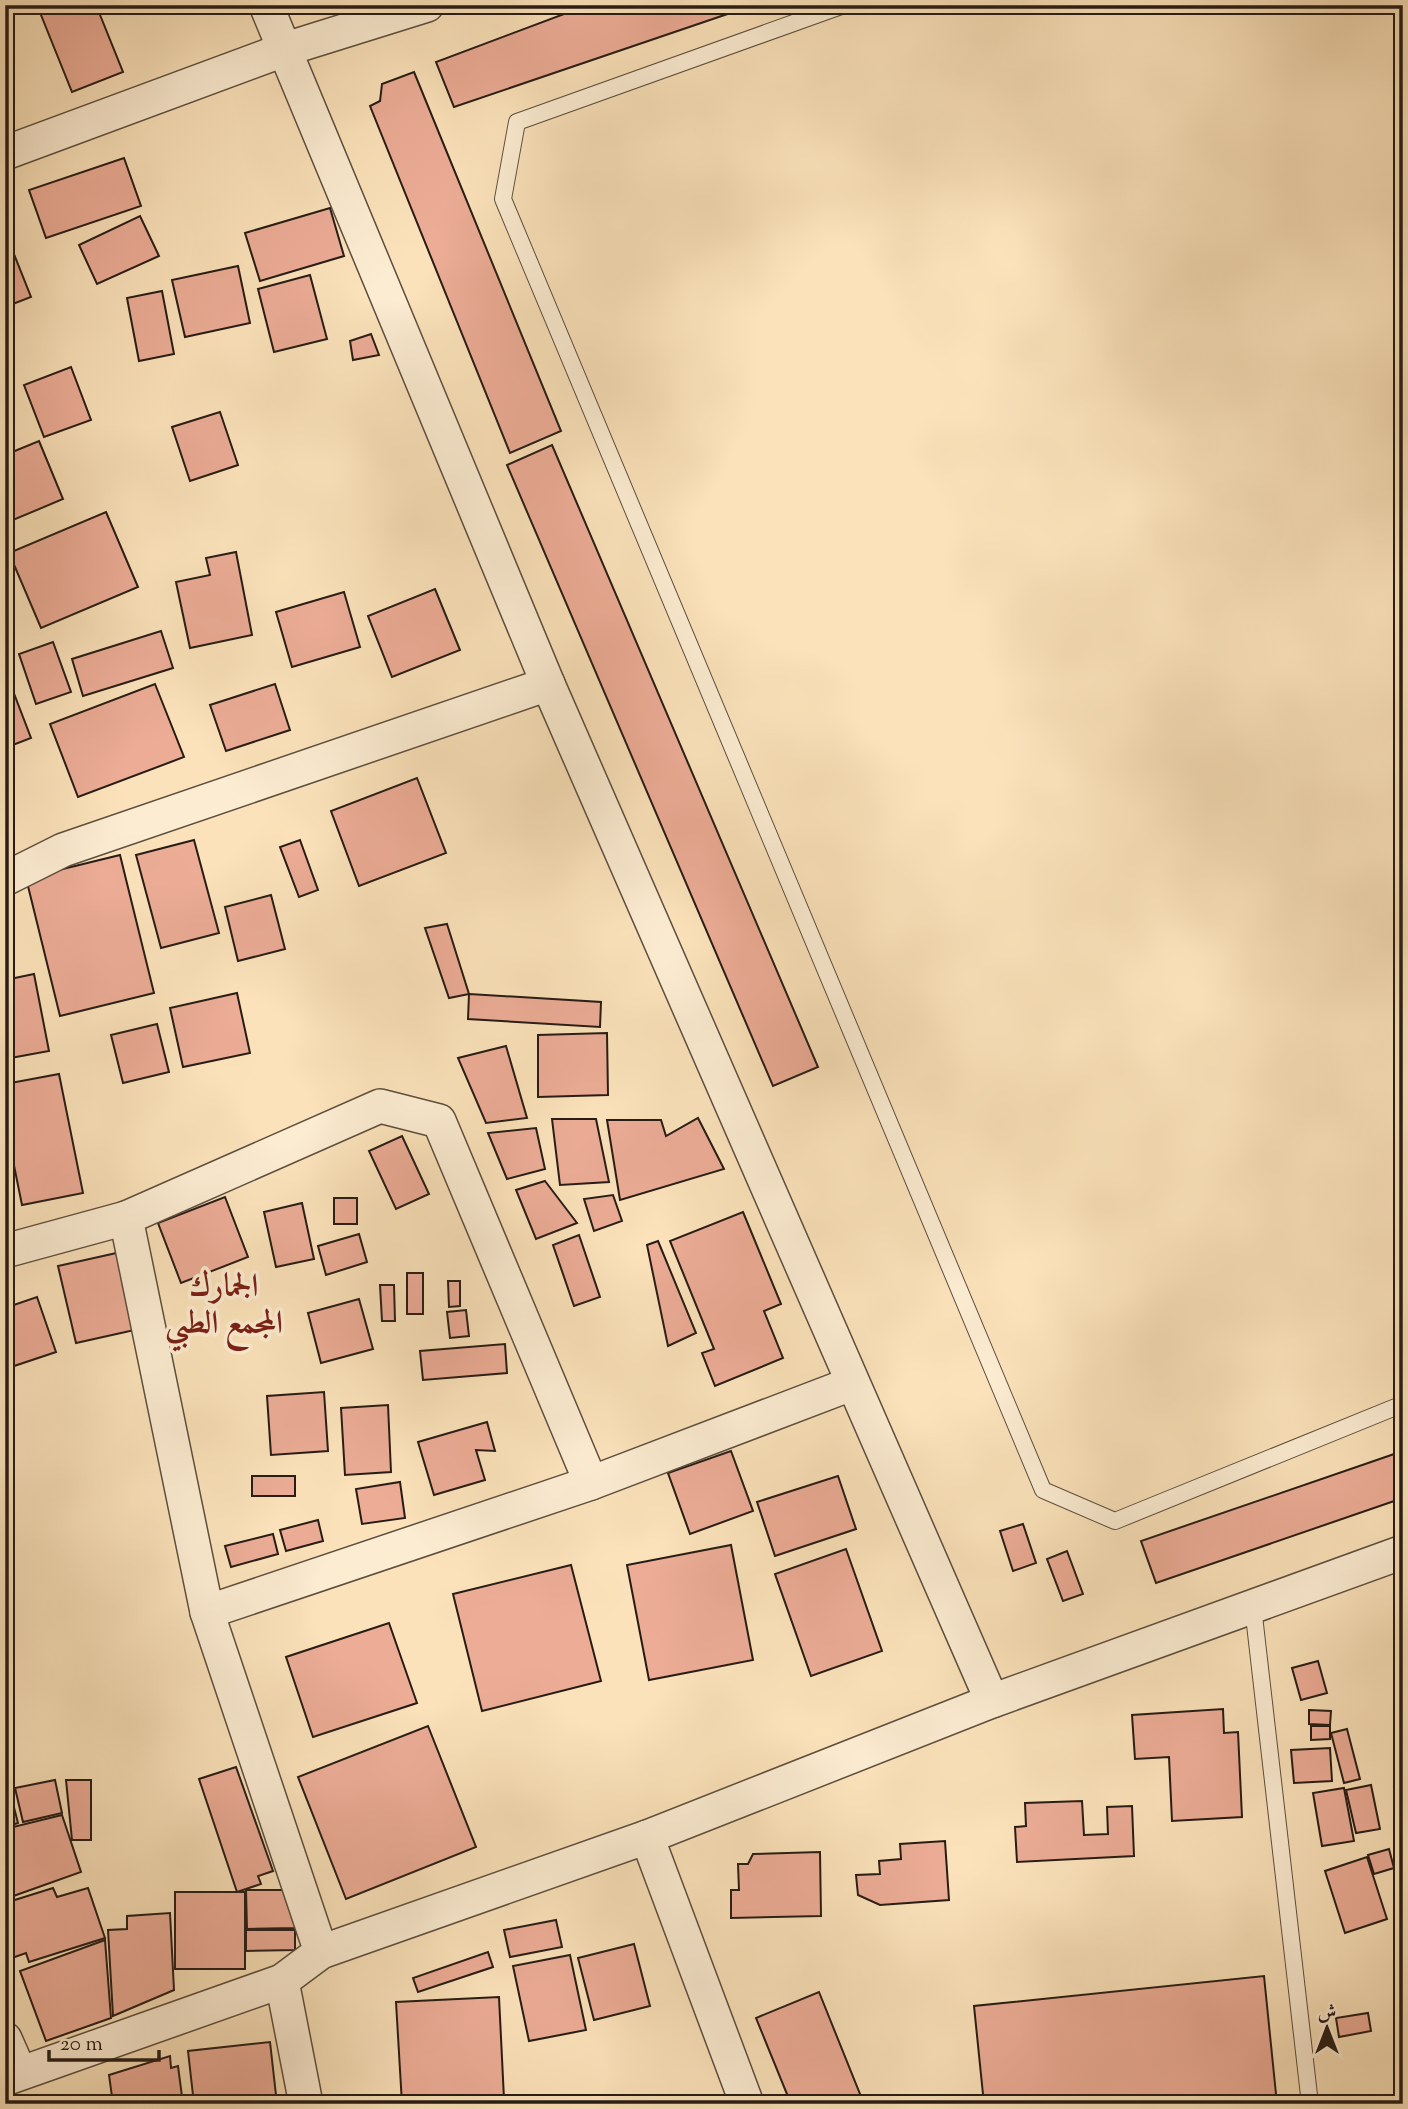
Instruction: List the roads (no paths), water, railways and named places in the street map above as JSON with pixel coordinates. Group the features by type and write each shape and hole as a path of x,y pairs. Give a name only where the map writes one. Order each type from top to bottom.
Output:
{"street":[{"path":"267,5 548,684 851,1384 992,1702"},
{"path":"5,153 286,49 427,5"},
{"path":"5,879 63,850 548,684"},
{"path":"5,1251 126,1218 380,1106 439,1121 591,1483"},
{"path":"126,1218 207,1612 321,1952"},
{"path":"207,1612 591,1483 851,1384"},
{"path":"5,2039 12,2076 282,1981 321,1952 647,1836 992,1702 1403,1552"},
{"path":"647,1836 747,2104"},
{"path":"282,1981 306,2104"}],"lane":[{"path":"844,5 517,122 503,199 1043,1490 1115,1521 1403,1404"},
{"path":"1253,1606 1310,2104"}],"district":[{"name":"الجمارك المجمع الطبي","path":"224,1304"}]}
